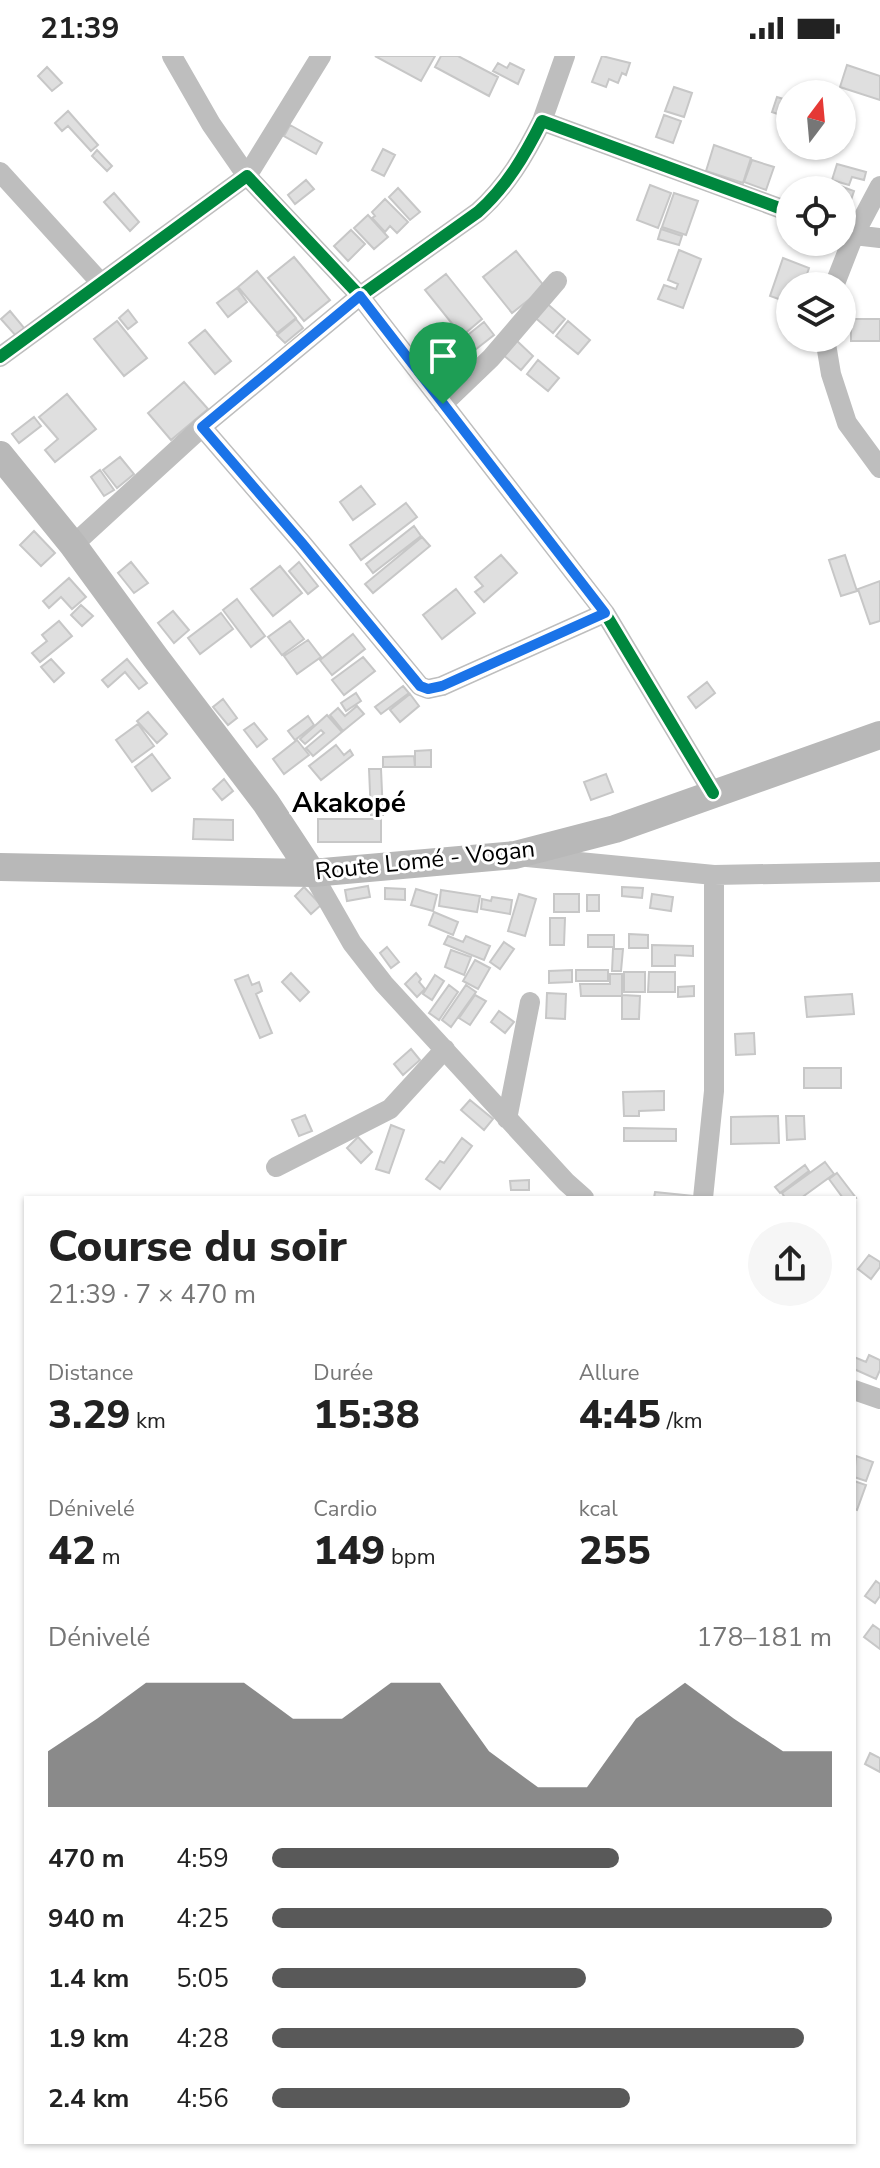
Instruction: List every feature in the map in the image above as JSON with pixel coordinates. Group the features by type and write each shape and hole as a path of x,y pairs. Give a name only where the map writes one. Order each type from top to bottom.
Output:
{"main road":[{"path":"0,455 73,545 266,803 312,873"},
{"name":"Route Lomé - Vogan","path":"0,867 312,873 515,855 615,829 880,735"}],"street":[{"path":"172,56 211,124 247,176 360,296 605,613 713,793"},
{"path":"0,357 247,176 321,56"},
{"path":"73,545 202,427 360,296 493,198 524,156 542,121 565,56"},
{"path":"542,121 776,207"},
{"path":"0,172 101,283"},
{"path":"856,221 880,186"},
{"path":"856,234 880,238"},
{"path":"443,404 491,358 557,281"},
{"path":"827,352 847,423 880,468"},
{"path":"202,427 420,686 428,689 442,686 605,613"},
{"path":"515,855 714,875 880,872"},
{"path":"312,873 352,943 384,984 582,1196"},
{"path":"703,1196 714,1091 714,875"},
{"path":"507,1119 530,1002"},
{"path":"276,1167 390,1109 445,1049"},
{"path":"856,1391 880,1399"}],"building":[{"path":"375,56 435,56 421,81"},
{"path":"441,56 458,56 498,77 489,96 435,67"},
{"path":"602,56 630,63 626,75 622,73 618,83 609,79 606,87 592,82"},
{"path":"498,63 507,68 510,63 524,70 518,84 493,71"},
{"path":"847,65 880,76 880,100 856,92 856,80 842,80"},
{"path":"47,67 62,83 52,91 38,76"},
{"path":"674,87 692,93 684,117 665,111"},
{"path":"68,111 98,145 91,151 68,126 62,131 55,123"},
{"path":"664,115 681,121 673,143 656,137"},
{"path":"290,125 322,143 316,154 284,136"},
{"path":"714,145 751,158 743,183 706,171"},
{"path":"383,149 395,155 384,176 372,170"},
{"path":"97,150 112,166 107,171 92,156"},
{"path":"752,160 774,167 766,190 744,182"},
{"path":"837,164 866,172 864,180 856,176 833,176"},
{"path":"306,180 314,189 295,204 288,195"},
{"path":"650,185 671,193 658,228 637,220"},
{"path":"398,188 420,212 410,220 389,197"},
{"path":"114,193 139,222 130,231 104,202"},
{"path":"674,193 698,201 686,235 662,227"},
{"path":"385,199 408,222 397,233 390,226 385,232 372,218 375,216 372,212"},
{"path":"368,215 388,237 374,249 354,228"},
{"path":"661,229 682,236 679,245 658,239"},
{"path":"351,230 365,244 348,261 334,246"},
{"path":"679,250 701,259 683,308 658,299 664,285 676,289 678,284 668,280"},
{"path":"516,251 545,287 512,313 483,277"},
{"path":"294,257 330,300 304,321 268,278"},
{"path":"783,258 809,268 808,272 778,272"},
{"path":"257,271 296,318 277,333 238,287"},
{"path":"446,274 482,319 462,336 425,290"},
{"path":"776,278 776,298 770,296"},
{"path":"237,288 247,302 228,317 217,303"},
{"path":"544,301 565,319 553,333 532,315"},
{"path":"128,310 137,322 128,329 119,318"},
{"path":"10,311 25,329 16,336 1,319"},
{"path":"296,319 303,328 285,343 277,335"},
{"path":"856,319 880,319 880,341 856,341"},
{"path":"117,321 147,358 124,376 94,339"},
{"path":"568,321 590,340 578,354 556,336"},
{"path":"484,322 494,335 475,350 464,338"},
{"path":"205,330 231,361 215,374 189,343"},
{"path":"515,339 533,356 521,370 502,354"},
{"path":"538,360 559,378 548,391 527,374"},
{"path":"184,382 208,409 171,440 148,413"},
{"path":"67,394 96,429 55,462 45,450 58,439 39,417"},
{"path":"34,417 41,426 19,443 12,434"},
{"path":"120,457 134,474 117,488 103,470"},
{"path":"100,470 114,490 104,496 91,477"},
{"path":"361,486 375,504 353,520 340,502"},
{"path":"406,503 417,517 361,560 350,545"},
{"path":"414,526 421,536 373,573 366,564"},
{"path":"34,531 55,553 41,566 20,545"},
{"path":"422,537 430,546 373,593 365,584"},
{"path":"501,555 517,573 484,602 475,592 483,586 475,577"},
{"path":"845,555 857,591 841,596 829,560"},
{"path":"131,562 148,583 134,593 118,573"},
{"path":"299,562 318,586 308,594 289,571"},
{"path":"280,566 302,593 273,616 251,589"},
{"path":"69,578 86,597 72,609 61,597 49,608 43,601"},
{"path":"880,581 880,621 870,624 858,589"},
{"path":"456,589 475,613 442,639 423,615"},
{"path":"237,599 265,636 251,647 223,610"},
{"path":"81,605 93,616 82,626 71,615"},
{"path":"173,611 189,630 174,643 158,623"},
{"path":"221,613 233,629 200,654 188,638"},
{"path":"59,621 72,636 40,662 32,653 47,641 42,635"},
{"path":"290,621 304,639 282,655 268,637"},
{"path":"353,634 365,649 332,675 320,660"},
{"path":"308,640 321,657 297,674 284,656"},
{"path":"363,657 375,671 344,695 332,680"},
{"path":"51,659 64,673 54,682 41,667"},
{"path":"127,659 147,683 139,689 125,672 108,687 102,680"},
{"path":"707,682 715,693 696,708 688,697"},
{"path":"403,686 409,693 381,714 375,707"},
{"path":"356,693 361,701 346,711 341,703"},
{"path":"410,694 419,706 400,722 390,710"},
{"path":"223,699 237,718 228,725 213,707"},
{"path":"357,706 364,714 343,731 330,715 338,708 345,716"},
{"path":"148,712 167,734 157,743 137,721"},
{"path":"327,715 342,732 313,756 306,748 324,733 321,730 305,744 300,739"},
{"path":"308,716 314,725 295,740 288,731"},
{"path":"254,723 267,739 257,747 244,730"},
{"path":"138,724 154,746 132,762 116,740"},
{"path":"297,740 309,755 284,774 273,759"},
{"path":"336,745 344,755 350,750 353,755 321,780 309,766"},
{"path":"431,750 431,767 415,767 415,751"},
{"path":"152,754 170,778 152,791 135,767"},
{"path":"414,756 415,767 383,767 383,757"},
{"path":"369,769 381,769 383,815 371,815"},
{"path":"606,774 613,792 591,800 584,782"},
{"path":"224,779 233,791 222,800 213,789"},
{"path":"194,819 233,820 233,840 193,839"},
{"path":"318,819 381,819 381,842 318,842"},
{"path":"368,886 370,897 347,901 345,890"},
{"path":"304,887 321,905 311,914 295,896"},
{"path":"622,887 643,888 642,898 622,896"},
{"path":"385,888 405,889 405,900 385,899"},
{"path":"416,889 437,895 433,911 411,905"},
{"path":"441,890 480,896 477,912 439,906"},
{"path":"519,894 536,899 525,936 508,931"},
{"path":"554,894 579,894 579,912 554,912"},
{"path":"652,894 673,897 671,911 650,908"},
{"path":"587,895 599,895 599,911 587,911"},
{"path":"492,897 512,900 510,914 481,909 482,899 491,901"},
{"path":"434,912 458,922 453,935 429,925"},
{"path":"550,918 565,918 564,945 550,945"},
{"path":"629,934 648,935 648,948 629,948"},
{"path":"588,935 614,935 614,947 588,947"},
{"path":"448,936 463,942 466,936 490,946 484,960 444,944"},
{"path":"504,942 514,949 500,969 490,962"},
{"path":"652,945 693,946 693,956 675,955 675,966 652,966"},
{"path":"387,947 399,962 391,968 380,953"},
{"path":"613,949 623,949 621,971 612,971"},
{"path":"451,950 471,957 464,975 445,967"},
{"path":"475,960 490,968 478,989 463,981"},
{"path":"572,970 572,982 549,983 549,971"},
{"path":"576,970 608,970 608,981 576,981"},
{"path":"624,972 645,972 645,992 624,992"},
{"path":"649,972 675,972 675,992 648,992"},
{"path":"291,973 309,992 300,1001 282,982"},
{"path":"416,973 425,989 417,997 405,984"},
{"path":"610,974 622,974 622,996 581,996 580,984 610,984"},
{"path":"248,975 252,985 259,982 262,991 256,994 272,1033 260,1038 235,980"},
{"path":"435,975 444,981 432,1000 423,994"},
{"path":"449,985 458,992 439,1020 429,1013"},
{"path":"466,985 476,992 451,1027 442,1020"},
{"path":"694,986 694,996 678,997 678,987"},
{"path":"547,993 566,994 565,1019 546,1018"},
{"path":"852,994 854,1014 807,1017 805,997"},
{"path":"475,995 486,1001 470,1025 459,1018"},
{"path":"622,995 640,996 639,1019 622,1019"},
{"path":"499,1011 514,1022 505,1033 491,1022"},
{"path":"754,1033 755,1054 736,1055 735,1034"},
{"path":"411,1049 420,1060 403,1075 394,1064"},
{"path":"804,1068 841,1068 841,1088 804,1088"},
{"path":"664,1091 664,1110 639,1111 639,1116 624,1116 623,1092"},
{"path":"470,1100 493,1119 484,1130 461,1110"},
{"path":"305,1115 312,1131 299,1136 292,1120"},
{"path":"778,1116 779,1143 731,1144 731,1117"},
{"path":"786,1116 804,1116 805,1139 787,1140"},
{"path":"391,1125 404,1130 389,1173 376,1169"},
{"path":"624,1128 676,1129 676,1141 624,1141"},
{"path":"358,1137 372,1152 361,1163 347,1148"},
{"path":"462,1138 472,1146 440,1189 426,1179 440,1161 444,1163"},
{"path":"825,1162 834,1174 804,1196 784,1196 782,1193"},
{"path":"805,1165 809,1171 780,1193 775,1187"},
{"path":"837,1173 854,1196 842,1196 829,1179"},
{"path":"529,1180 529,1190 511,1190 510,1181"},
{"path":"655,1192 693,1196 654,1196"},
{"path":"869,1255 880,1262 871,1279 858,1269"},
{"path":"869,1355 880,1360 876,1379 856,1370 856,1358 866,1362"},
{"path":"856,1456 873,1462 866,1481 856,1478"},
{"path":"856,1482 866,1485 856,1510"},
{"path":"876,1581 880,1584 880,1596 875,1603 865,1596"},
{"path":"873,1625 880,1630 880,1649 864,1637"},
{"path":"870,1753 880,1758 880,1772 865,1764"}],"cycle path":[{"path":"713,793 605,613 360,296 478,212 514,170 542,121 776,207"},
{"path":"0,357 247,176 360,296 202,427 420,686 428,689 442,686 605,613"}],"district":[{"name":"Akakopé","path":"349,802"}],"route":[{"path":"360,296 443,404 605,613 442,686 428,689 414,681 302,543 202,427 360,296"}]}
